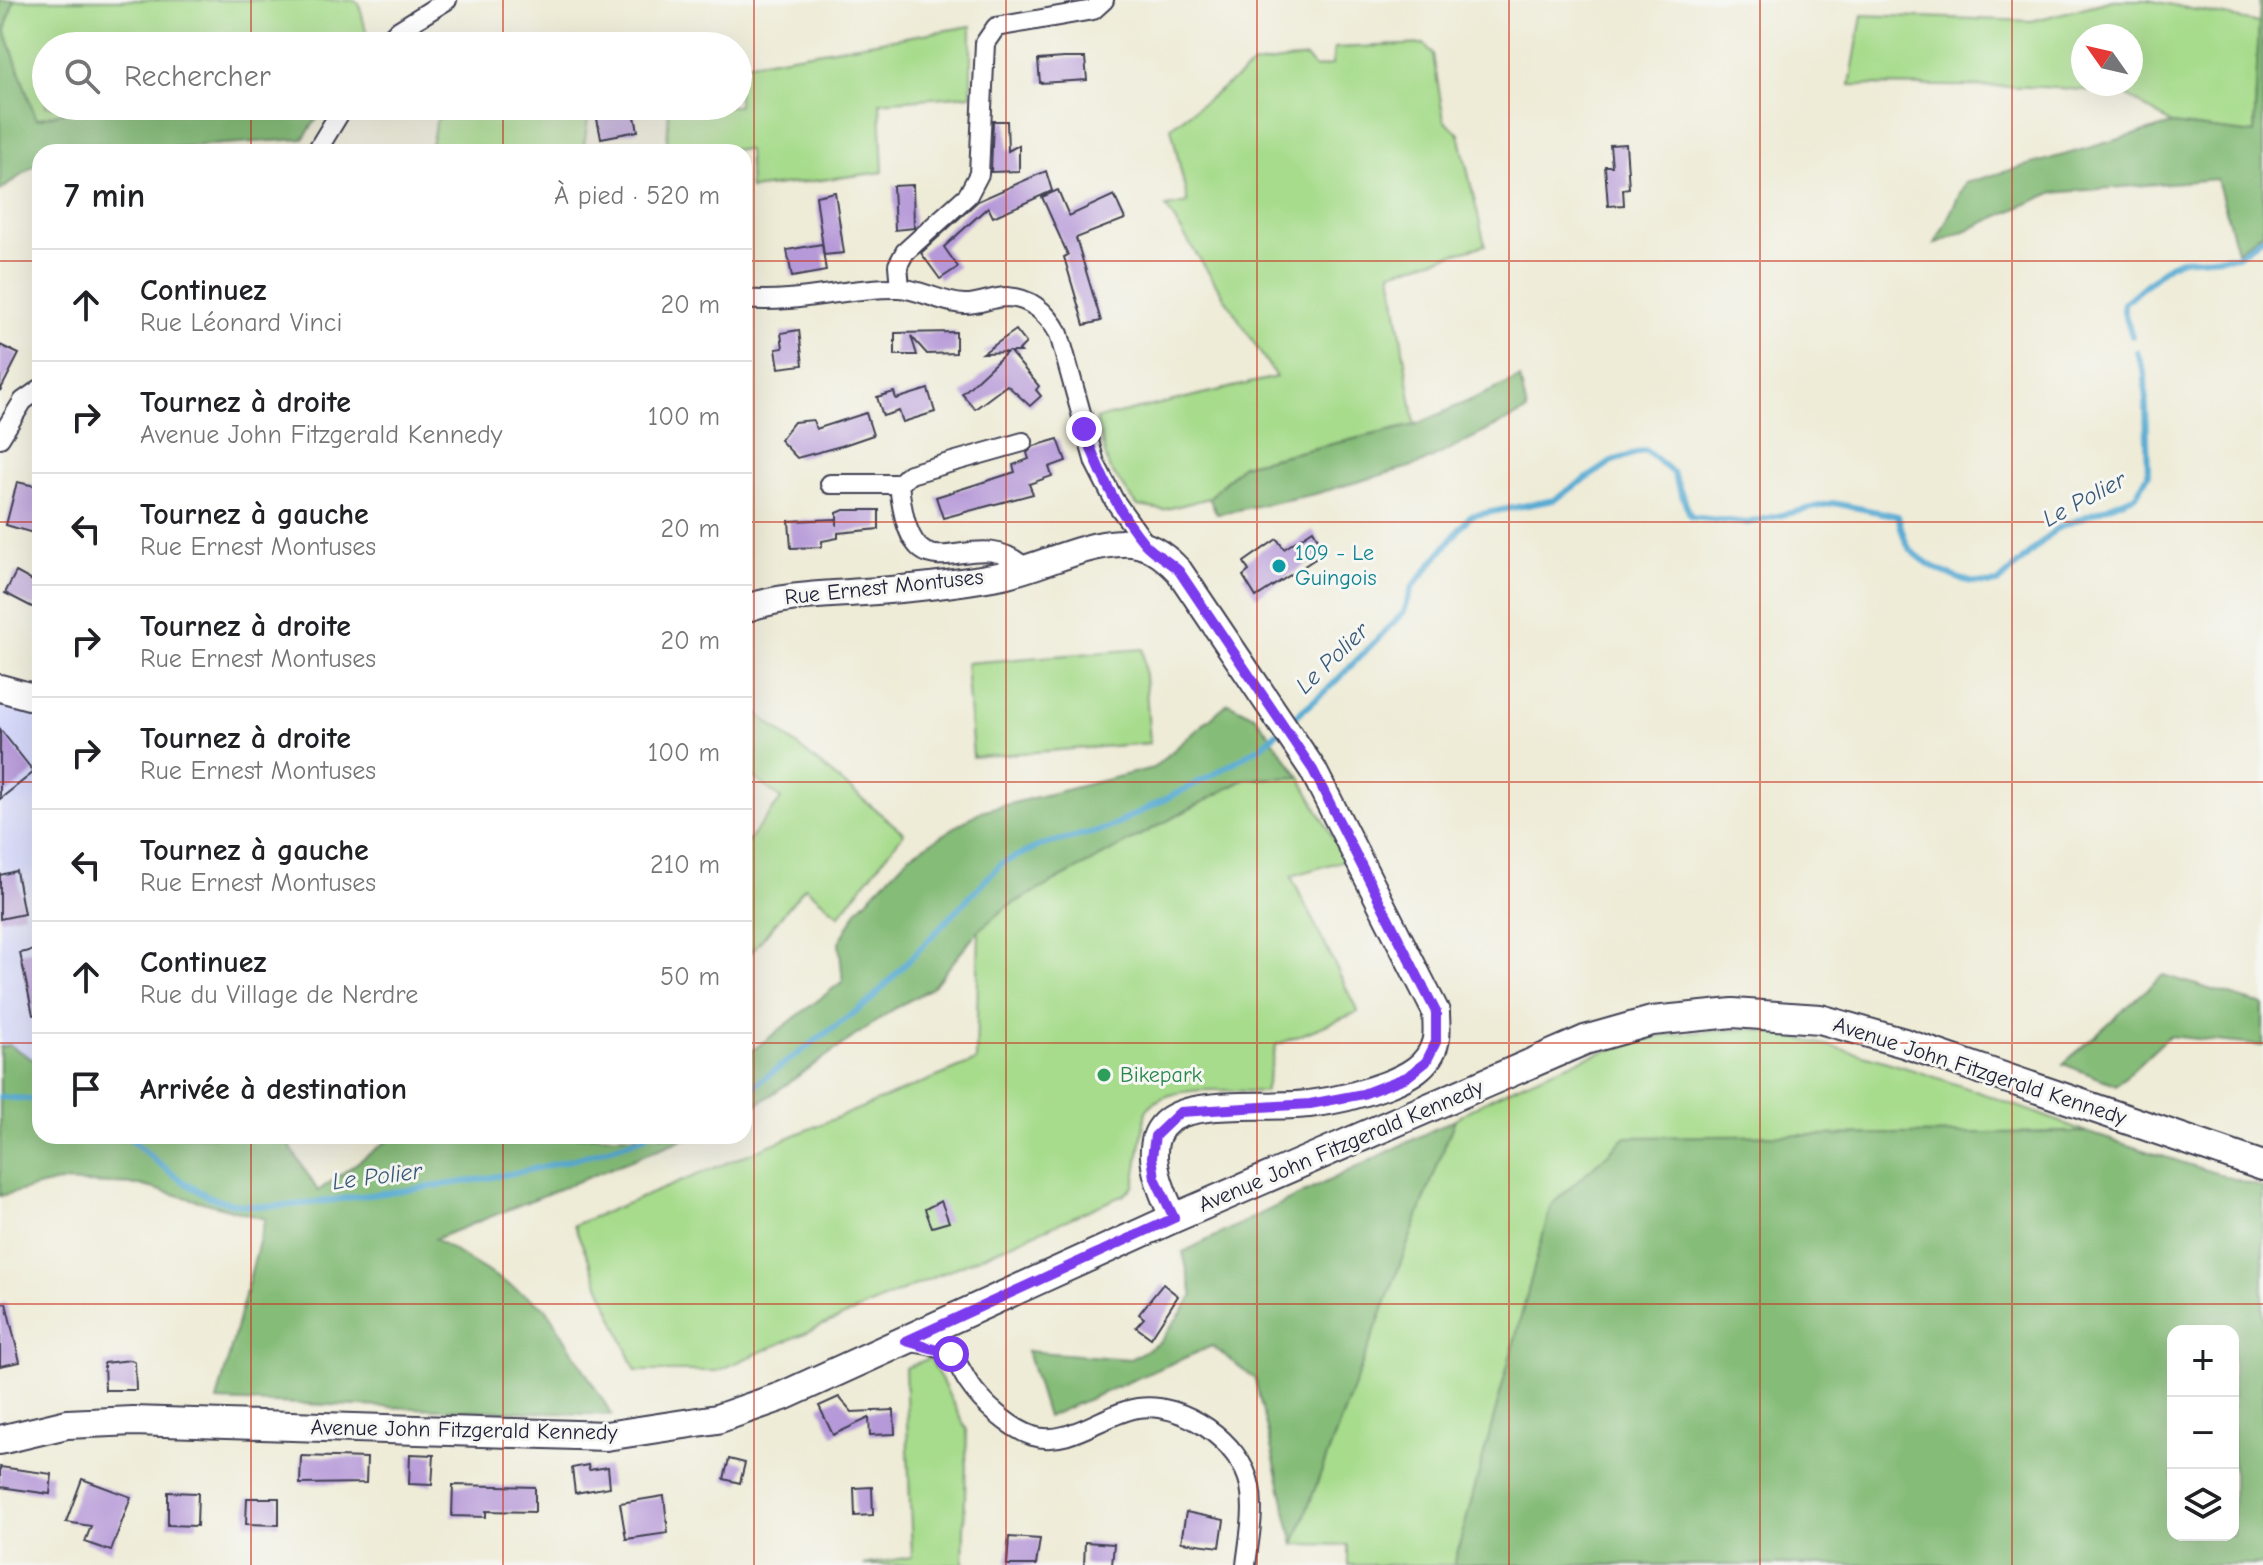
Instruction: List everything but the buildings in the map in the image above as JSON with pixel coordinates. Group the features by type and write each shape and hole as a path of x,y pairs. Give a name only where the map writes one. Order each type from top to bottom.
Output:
{"main road":[{"name":"Avenue John Fitzgerald Kennedy","path":"0,1440 67,1424 133,1421 569,1436 652,1432 717,1419 783,1396 1174,1218 1585,1040 1652,1021 1733,1013 1820,1019 1904,1043 2263,1166"}],"street":[{"path":"396,32 447,0"},
{"path":"900,288 898,265 905,252 968,195 979,174 985,43 996,27 1093,10 1104,0"},
{"path":"321,144 336,120"},
{"path":"752,300 779,302 900,288 968,305 1007,297 1034,304 1049,316 1059,334 1095,463 1114,500 1147,546 1165,556 1179,571 1296,741 1436,1012 1436,1042 1426,1062 1407,1077 1363,1094 1310,1104 1180,1112 1155,1136 1152,1157 1155,1178 1174,1218"},
{"path":"0,438 23,401 32,395"},
{"path":"830,484 899,484 910,474 1023,442"},
{"name":"Rue Ernest Montuses","path":"899,484 907,534 921,549 933,555 997,551 1009,554 1024,567"},
{"name":"Rue Ernest Montuses","path":"752,606 771,599 890,590 1000,575 1080,549 1124,542 1147,546"},
{"path":"0,688 32,697"},
{"path":"906,1341 951,1354 970,1385 1006,1422 1032,1436 1051,1439 1140,1407 1166,1408 1189,1414 1216,1435 1241,1465 1250,1484 1251,1525 1246,1565"}],"shaded area":[{"path":"0,705 32,712 32,1059 9,1045 0,1047"}],"green space":[{"path":"0,0 14,0 5,30 32,108 32,120 316,120 303,139 225,144 32,144 32,167 0,191"},
{"path":"14,0 353,0 359,3 366,32 32,32 32,108 5,30"},
{"path":"2113,0 2148,0 2259,23 2254,134 2172,124 2128,96 2143,96 2143,24 2071,24 2071,89 1850,85 1862,15 2032,21"},
{"path":"2260,0 2263,0 2263,232 2237,251 2217,179 2052,193 1935,244 1965,183 2172,124 2254,134"},
{"path":"971,26 971,95 880,102 883,172 752,189 752,144 667,144 668,120 752,120 752,63"},
{"path":"1425,44 1433,55 1444,120 1459,134 1485,245 1391,272 1415,425 1242,465 1209,498 1163,510 1138,506 1109,468 1096,419 1276,377 1166,207 1188,203 1171,127 1254,65 1306,57 1315,68 1332,65 1334,48"},
{"path":"437,120 588,120 584,144 431,144"},
{"path":"1520,378 1527,411 1420,464 1315,494 1217,514 1209,498 1242,465 1415,425"},
{"path":"1143,649 1150,743 973,757 966,663"},
{"path":"1228,703 1256,717 1300,777 1245,779 1005,908 979,930 932,988 895,1008 752,1108 752,1051 843,981 839,943 858,909 909,856 981,811 1153,768"},
{"path":"752,709 904,833 839,915 805,887 752,951 752,836 781,799 752,775"},
{"name":"Bikepark","path":"1300,777 1345,860 1291,876 1358,1012 1276,1045 1265,1092 1201,1090 1168,1096 1155,1102 1146,1111 1134,1186 1124,1195 717,1371 636,1371 574,1225 976,1061 979,930 1004,908 1245,779"},
{"path":"2163,975 2263,1005 2263,1046 2169,1036 2117,1085 2063,1064"},
{"path":"1752,1029 1880,1060 1962,1086 2086,1132 1626,1138 1454,1565 1348,1565 1348,1545 1294,1544 1455,1119 1502,1093 1590,1056 1672,1035"},
{"path":"9,1045 32,1059 32,1144 289,1144 318,1191 383,1144 671,1144 435,1239 546,1308 612,1415 217,1401 265,1219 140,1185 58,1182 0,1196 0,1047"},
{"path":"1455,1119 1294,1544 1255,1379 1212,1346 1047,1417 1027,1351 1130,1359 1160,1342 1193,1296 1183,1252"},
{"path":"2086,1132 2263,1188 2263,1565 1454,1565 1551,1205 1626,1137"},
{"path":"930,1358 967,1430 963,1565 863,1565 912,1557 905,1368"}],"waterway":[{"name":"Le Polier","path":"2132,336 2124,303 2169,265 2180,260 2237,256 2263,237"},
{"name":"Le Polier","path":"1289,722 1331,686 1404,612 1412,588 1470,516 1554,500 1613,461 1645,450 1673,473 1691,517 1747,523 1833,503 1898,516 1909,548 1930,565 1963,580 1998,583 2056,529 2136,495 2148,475 2145,375 2137,352"},
{"name":"Le Polier","path":"752,1087 869,1002 1002,863 1042,845 1106,829 1209,777 1262,746 1278,732"},
{"name":"Le Polier","path":"0,1097 32,1099"},
{"name":"Le Polier","path":"137,1144 169,1171 205,1194 251,1206 326,1201 505,1175 623,1144"}],"place":[{"name":"109 - Le Guingois","path":"1279,566"},
{"name":"Bikepark","path":"1104,1075"}],"route":[{"path":"951,1354 930,1345 906,1341 1174,1218 1155,1178 1152,1157 1155,1136 1180,1112 1226,1106 1310,1104 1363,1094 1407,1077 1426,1062 1436,1042 1436,1012 1313,770 1179,571 1165,556 1147,546 1114,500 1095,463 1084,429"}]}
